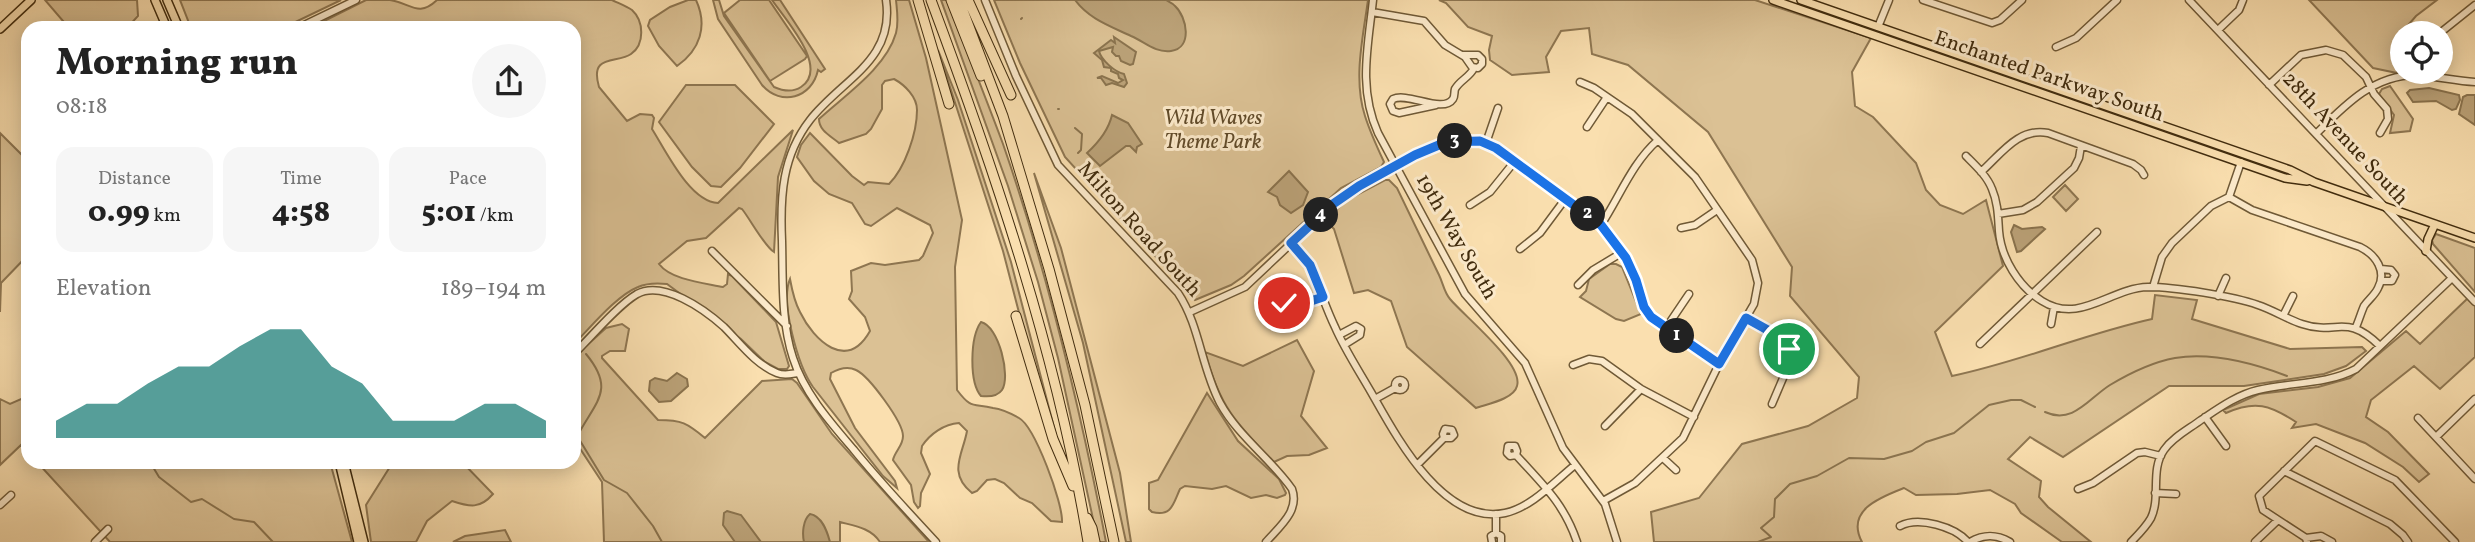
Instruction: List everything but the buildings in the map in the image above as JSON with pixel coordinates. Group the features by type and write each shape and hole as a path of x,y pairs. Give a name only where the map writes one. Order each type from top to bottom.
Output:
{"highway":[{"path":"918,0 949,104"},
{"path":"931,0 990,162 1027,285 1068,444 1088,542"},
{"path":"951,0 991,101 1001,111"},
{"path":"958,0 1001,111 1049,269 1086,405 1114,542"},
{"path":"968,0 1011,94"},
{"path":"1016,316 1057,453 1092,528 1095,542"}],"main road":[{"path":"0,29 31,0"},
{"path":"155,0 164,21"},
{"path":"167,0 176,21"},
{"name":"Enchanted Parkway South","path":"1773,0 1933,50 2290,170 2314,182 2475,238"},
{"name":"Enchanted Parkway South","path":"1801,0 2285,178 2314,182"},
{"path":"2426,250 2435,224"},
{"path":"341,469 358,542"},
{"path":"346,469 364,542"}],"street":[{"path":"312,21 356,0"},
{"path":"886,0 887,25 883,41 874,57 812,118 797,139 782,183 787,326 798,373 809,393 837,430 936,542"},
{"name":"Milton Road South","path":"985,0 1016,76 1058,165 1178,293 1190,312 1208,375 1221,406 1236,427 1287,482 1295,497 1290,514 1266,542"},
{"name":"19th Way South","path":"1373,0 1366,56 1366,93 1374,125 1465,294 1525,363 1552,428 1575,465 1603,500 1617,542"},
{"path":"1878,27 1889,0"},
{"path":"1923,0 1984,23 1996,22 2022,0"},
{"path":"2056,47 2076,38 2117,0"},
{"name":"28th Avenue South","path":"2189,0 2475,302"},
{"path":"2218,30 2239,10 2243,2"},
{"path":"2453,23 2475,5"},
{"path":"1372,12 1422,20 1445,45 1463,55 1475,68"},
{"path":"2269,85 2301,55 2326,50 2343,55 2366,77 2370,88 2389,114 2380,132"},
{"path":"1436,105 1401,96 1390,103 1392,110 1398,113 1436,105 1451,101 1457,87 1482,64 1481,57 1475,54 1463,55"},
{"path":"2453,78 2475,82"},
{"path":"2316,134 2349,101 2370,88 2390,81"},
{"path":"1580,82 1632,114 1695,177 1755,268 1758,290 1754,304 1719,364 1683,438 1635,483 1603,500"},
{"path":"1587,127 1608,97"},
{"path":"1486,143 1498,108"},
{"path":"1981,172 2023,135 2032,132 2048,133 2133,164 2144,175"},
{"path":"1190,312 1245,287 1333,204 1359,186 1427,149 1446,142 1469,140 1486,143 1515,161 1601,225 1623,252 1636,280 1644,307 1651,317 1719,364"},
{"path":"1601,225 1624,189 1635,164 1658,140"},
{"path":"1998,214 2023,210 2037,202 2074,168 2081,146"},
{"path":"1966,156 1992,188 2001,246 2007,262 2031,292 2054,307 2080,309 2126,291 2153,287 2242,299 2308,325 2356,327 2380,346"},
{"path":"1471,205 1490,192 1515,161"},
{"path":"2153,287 2166,250 2211,206 2229,197 2241,162"},
{"path":"2229,197 2252,210 2360,247 2370,253 2380,266 2391,270 2395,275 2392,281 2381,281"},
{"path":"1520,249 1536,237 1566,198"},
{"path":"1681,228 1695,225 1717,210"},
{"path":"1980,344 2031,292 2097,232"},
{"path":"1291,243 1310,265 1344,345 1400,443 1417,465 1451,499 1466,507 1496,514 1518,509 1575,465"},
{"path":"712,251 787,326"},
{"path":"1578,285 1593,270 1623,252"},
{"path":"2356,327 2364,307 2381,281 2380,266"},
{"path":"2218,296 2226,278"},
{"path":"2130,542 2151,518 2161,456 2172,442 2205,417 2255,390 2347,374 2365,362 2452,278"},
{"path":"581,347 629,300 646,290 655,289 673,294 710,317 760,363 774,372 782,375 798,373"},
{"path":"1666,328 1689,294"},
{"path":"2283,316 2293,296"},
{"path":"1293,307 1323,297"},
{"path":"2050,324 2054,307"},
{"path":"1746,318 1780,338 1790,350 1791,359 1772,404"},
{"path":"1339,335 1356,326 1361,329 1360,335 1344,345"},
{"path":"1573,365 1587,359 1601,361 1641,389 1694,417"},
{"path":"1375,399 1395,387"},
{"path":"1605,426 1641,389"},
{"path":"2436,437 2475,399"},
{"path":"2205,417 2226,446"},
{"path":"2418,418 2475,479"},
{"path":"1417,465 1444,438"},
{"path":"2332,542 2321,536 2307,540 2263,510 2259,496 2313,443 2319,442 2395,480 2455,542"},
{"path":"2078,489 2093,483 2137,453 2161,456"},
{"path":"1516,454 1565,512 1577,542"},
{"path":"1664,457 1676,470"},
{"path":"2284,471 2390,524 2408,542"},
{"path":"2155,493 2176,494"},
{"path":"0,505 11,495"},
{"path":"1492,542 1492,536 1496,533 1496,514"},
{"path":"2255,542 2278,520"},
{"path":"1900,526 1912,523 1946,527 1960,533 1969,542 1986,536 1999,537 2010,542"},
{"path":"95,542 108,529"},
{"path":"1496,533 1501,536 1501,542"}],"green space":[{"path":"45,0 137,0 138,16 133,21 63,21"},
{"path":"180,0 341,0 298,21 188,21"},
{"path":"366,0 390,0 419,9 437,0 612,0 632,10 636,15 641,26 641,39 631,54 601,64 597,76 599,87 627,121 640,114 652,115 652,129 680,174 698,194 718,203 793,130 778,177 774,252 739,208 706,238 687,241 659,264 671,274 723,287 727,284 728,274 732,276 776,322 789,366 787,369 778,369 765,362 741,339 667,284 645,285 630,291 581,337 581,21 324,21"},
{"path":"696,0 700,10 700,37 691,53 677,66 659,46 648,26 650,20 670,7"},
{"path":"713,0 719,0 724,16 774,87 788,91 798,89 809,79 811,68 802,43 772,0 780,0 825,69 821,72 818,70 815,80 803,93 786,97 770,92 762,85 718,19"},
{"path":"740,0 769,0 807,56 805,59 770,81 724,13"},
{"path":"896,0 909,0 926,58 962,220 955,267 957,390 973,405 1003,411 1019,418 1025,424 1047,466 1062,522 1051,521 1032,503 1020,498 1004,483 995,479 987,480 972,493 964,486 958,471 967,431 959,423 938,430 922,446 921,453 930,474 921,493 918,508 911,485 893,460 903,440 902,429 877,390 856,370 843,368 831,373 830,379 855,428 895,481 897,488 883,476 813,387 796,350 787,303 790,279 798,308 814,333 832,348 841,351 851,349 861,343 870,331 865,317 849,299 852,291 851,271 871,263 885,265 919,260 933,233 930,225 897,208 871,226 865,224 852,203 829,194 814,181 797,157 801,145 810,133 864,185 868,182 889,184 895,177 905,160 916,119 916,105 906,88 894,79 885,81 882,85 882,109 866,134 839,143 823,130 819,119 864,80 891,46 897,29"},
{"path":"941,0 947,0 1003,144 1049,291 1074,391 1106,542 1098,542 1058,358 1038,282 1008,186"},
{"name":"Wild Waves Theme Park","path":"994,0 1368,0 1360,58 1361,102 1371,134 1384,162 1381,167 1341,188 1244,276 1231,285 1195,300 1065,157 1020,63"},
{"path":"1439,0 1755,0 1871,38 1852,72 1855,106 1873,117 1916,163 1926,190 1940,205 1963,214 1986,200 2003,266 1935,332 1952,376 2152,319 2155,295 2197,300 2192,319 2290,349 2362,347 2366,351 2346,366 2324,374 2244,386 2169,386 2063,457 2030,437 2008,459 2041,481 2039,497 2091,542 2062,542 2021,513 2015,504 1990,490 1916,495 1904,488 1876,501 1862,513 1858,521 1858,531 1862,542 1654,542 1651,512 1699,498 1742,444 1808,426 1857,398 1859,377 1790,296 1792,267 1708,132 1628,65 1592,54 1589,28 1561,31 1546,57 1549,72 1512,75 1490,60 1492,36 1468,27 1446,3"},
{"path":"2309,0 2437,0 2412,21 2390,21 2390,72 2373,68"},
{"path":"938,50 958,100 1011,262 1056,435 1044,409 1003,251"},
{"path":"686,85 735,85 774,124 740,168 721,187 711,186 692,167 659,122"},
{"path":"2390,86 2413,119 2410,131 2390,133 2394,115 2379,94 2382,89"},
{"path":"0,133 21,154 21,262 1,283 0,312"},
{"path":"1034,173 1061,248 1120,473 1131,542 1126,542 1083,343"},
{"path":"1389,180 1397,188 1448,296 1503,353 1511,366 1517,377 1517,386 1506,398 1476,408 1407,347 1391,301 1368,290 1354,293 1334,229 1325,220 1347,200"},
{"path":"2065,185 2078,199 2066,211 2053,197"},
{"path":"2436,234 2475,248 2475,292 2433,244 2432,240"},
{"path":"1610,264 1622,267 1641,314 1624,321 1616,319 1580,297 1586,291 1589,279"},
{"path":"2468,298 2475,306 2475,357 2440,389 2414,366 2371,400 2366,417 2388,432 2429,474 2419,482 2403,467 2365,443 2316,424 2292,428 2296,422 2262,406 2226,413 2223,410 2259,394 2318,387 2350,378 2406,331 2420,344"},
{"path":"622,324 629,329 625,351 610,351 602,358 658,420 684,423 705,438 762,381 792,379 832,434 929,542 880,542 857,526 840,522 840,542 604,542 602,482 581,450 581,351 606,328"},
{"path":"1297,340 1314,371 1301,416 1327,448 1309,455 1287,456 1274,462 1231,413 1216,386 1205,352 1243,366"},
{"path":"1207,393 1238,441 1279,479 1286,493 1277,498 1266,495 1251,498 1226,486 1212,489 1185,486 1180,489 1168,511 1152,512 1149,509 1149,483 1158,480"},
{"path":"0,399 10,404 21,399 21,445 0,465"},
{"path":"43,469 332,469 352,542 110,542"},
{"path":"389,469 469,469 493,494 484,502 474,505 452,501 427,521 416,542 371,542 366,505"},
{"path":"505,530 511,542 453,542 465,536"}],"shaded area":[{"path":"1075,0 1166,0 1174,5 1183,17 1186,32 1183,44 1171,51 1155,49 1093,17"},
{"path":"1114,37 1136,52 1133,64 1130,65 1112,52 1113,47 1099,51 1109,65 1124,74 1127,83 1124,87 1112,83 1106,85 1101,78 1097,78 1102,76 1118,83 1123,80 1111,71 1111,68 1104,67 1102,60 1094,53 1111,40 1115,43"},
{"path":"2429,88 2459,95 2456,109 2452,110 2436,101 2413,102 2407,93 2410,90"},
{"path":"2475,95 2475,125 2459,114 2463,97"},
{"path":"1112,115 1128,123 1142,144 1137,147 1136,152 1126,146 1100,166 1087,153 1103,135"},
{"path":"1289,171 1308,192 1303,205 1291,213 1280,205 1277,197 1268,192"},
{"path":"2014,225 2022,229 2045,229 2017,252 2011,232"},
{"path":"981,322 993,332 1004,364 1002,390 990,396 981,396 974,381 973,348"},
{"path":"677,373 687,379 688,386 671,401 659,402 649,391 650,381 655,378 667,381"},
{"path":"727,511 741,515 761,542 735,542 723,525 724,513"},
{"path":"810,514 821,521 830,542 804,542 804,527"}],"waterway":[{"path":"1075,128 1082,134 1081,150 1078,153"},
{"path":"581,430 597,403 601,386 600,376 586,354"},
{"path":"2045,412 2055,415 2072,413 2126,376 2175,358 2203,356 2232,360 2287,376"},
{"path":"1758,542 1771,537 1761,528 1774,517 1775,499 1790,484 1817,476 1849,458 1884,459 1912,451 1926,442 1954,433 1989,405 2021,400 2035,407"},
{"path":"581,442 604,480 627,493 662,542"},
{"path":"154,469 159,477 191,502 202,499 234,519 254,522 273,542"}],"route":[{"path":"1284,303 1293,307 1323,297 1310,265 1291,243 1333,204 1359,186 1427,149 1446,142 1474,140 1496,148 1601,225 1626,258 1644,307 1651,317 1719,364 1746,318 1773,333 1789,349"}]}
